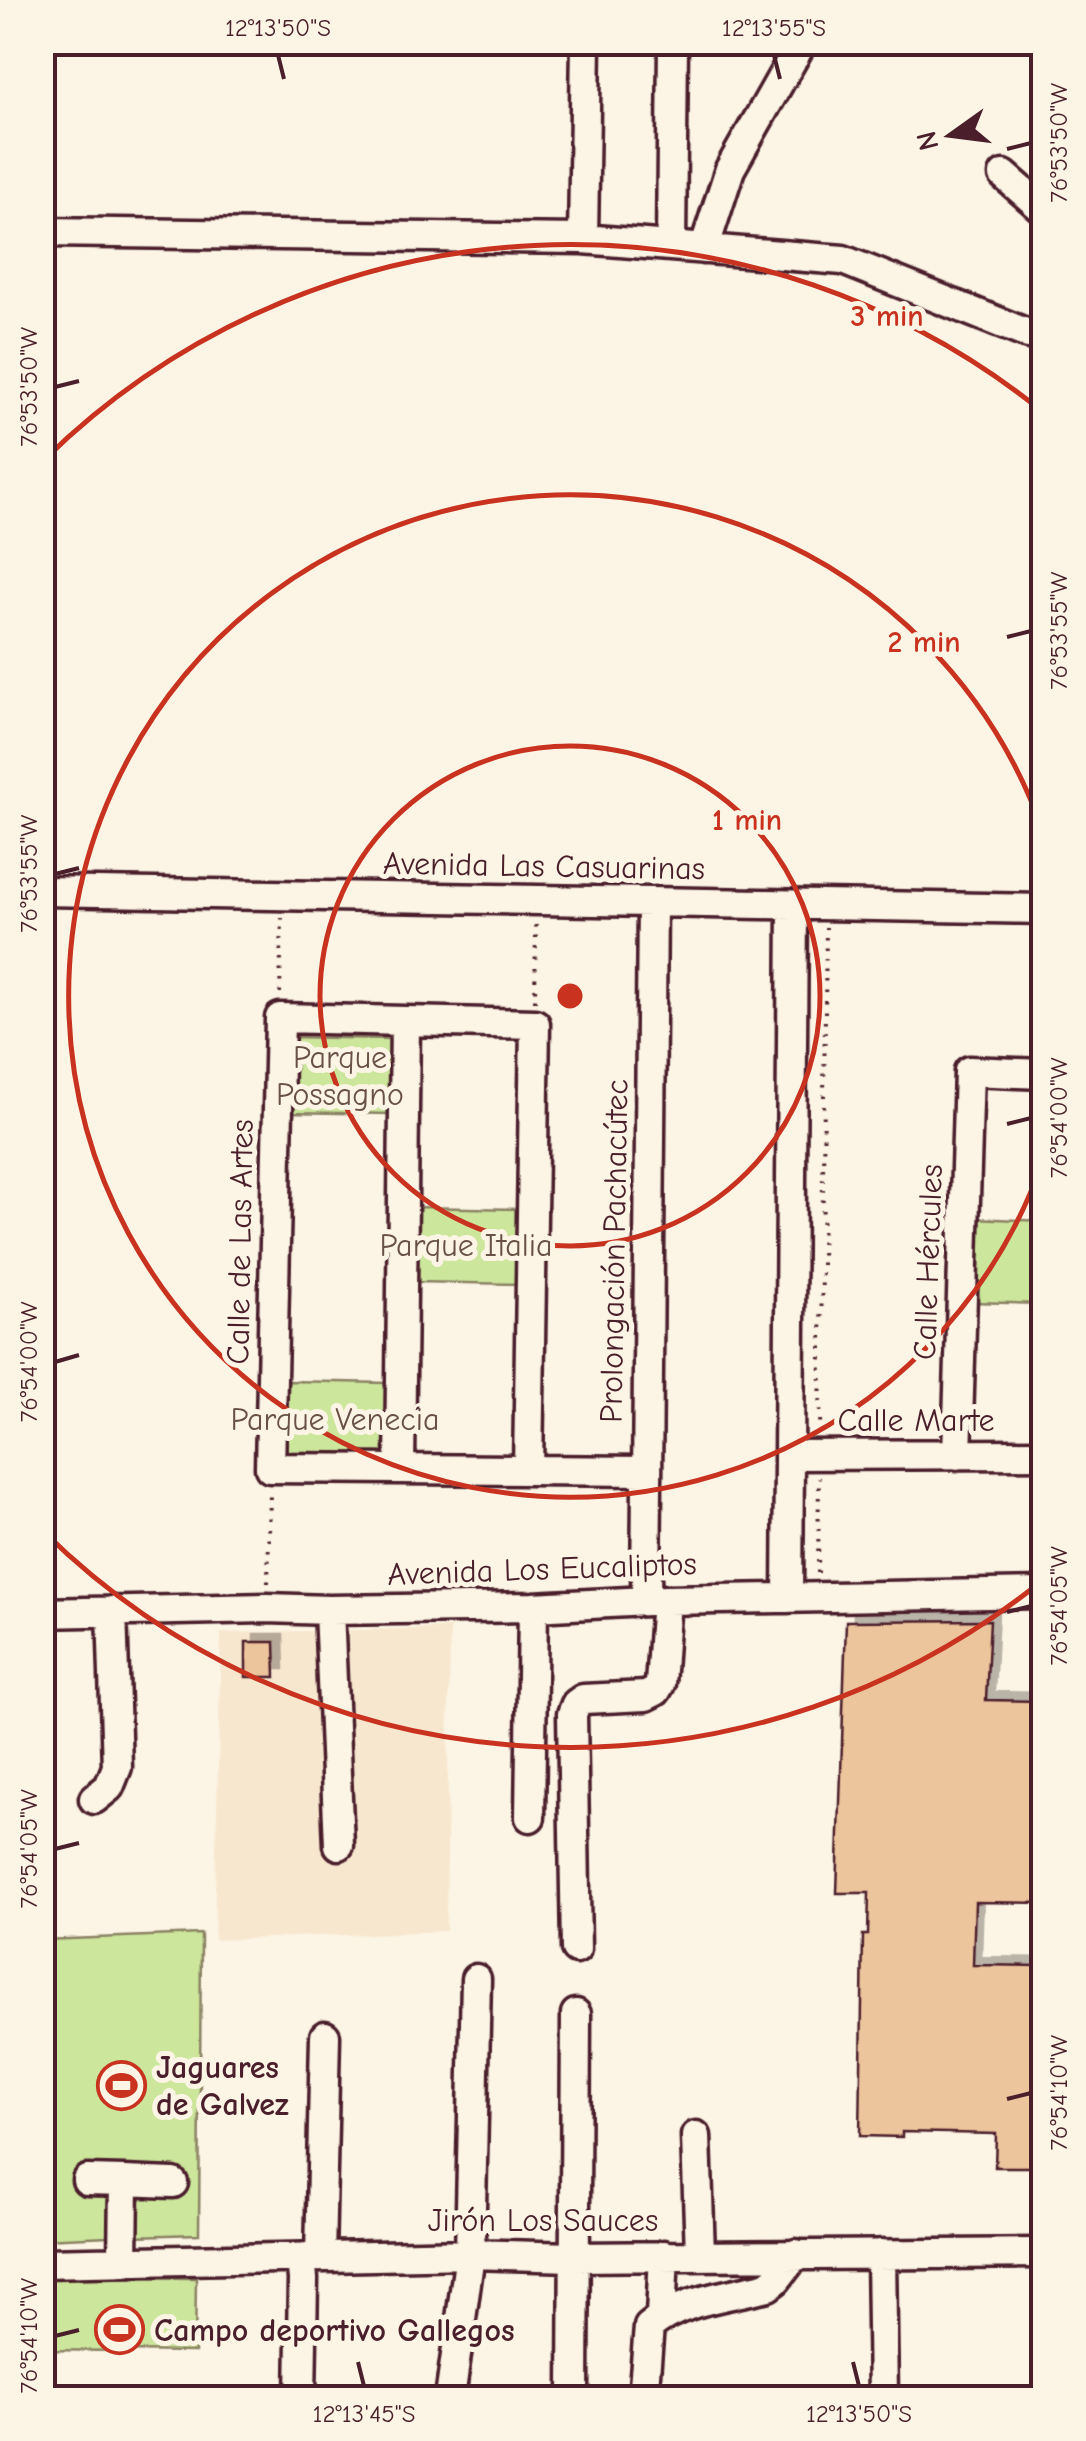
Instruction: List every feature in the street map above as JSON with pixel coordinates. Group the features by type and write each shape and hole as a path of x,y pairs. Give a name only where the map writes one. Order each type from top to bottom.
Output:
{"street":[{"path":"583,238 586,42"},
{"path":"704,249 730,168 802,42"},
{"path":"671,246 674,43"},
{"path":"1004,175 1044,210"},
{"path":"42,232 583,238 842,260 1028,334"},
{"name":"Avenida Las Casuarinas","path":"42,891 1044,910"},
{"name":"Prolongación Pachacútec","path":"576,1949 572,1714 576,1704 583,1700 646,1696 656,1692 660,1684 647,1471 652,903"},
{"path":"788,1598 793,905"},
{"path":"280,1018 535,1024 528,1470"},
{"name":"Calle de Las Artes","path":"270,1468 280,1018"},
{"path":"400,1469 405,1021"},
{"name":"Calle Hércules","path":"957,1454 969,1071 1044,1074"},
{"name":"Calle Marte","path":"790,1455 1044,1454"},
{"path":"270,1468 647,1471"},
{"name":"Avenida Los Eucaliptos","path":"42,1613 532,1607 656,1600 1044,1593"},
{"path":"530,1817 532,1607"},
{"path":"330,1610 339,1845"},
{"path":"94,1799 109,1787 117,1767 112,1611"},
{"path":"450,2398 470,2254 476,1979"},
{"path":"574,2398 576,2014"},
{"path":"300,2398 325,2036"},
{"path":"696,2136 700,2254"},
{"path":"86,2180 173,2183"},
{"path":"123,2261 124,2182"},
{"name":"Jirón Los Sauces","path":"42,2263 470,2254 572,2257 1044,2254"},
{"path":"644,2398 649,2326 661,2316 768,2286 796,2254"},
{"path":"881,2254 883,2398"},
{"path":"661,2316 664,2255"}],"path":[{"path":"280,1018 282,896"},
{"path":"535,1024 536,900"},
{"path":"818,1598 826,906"},
{"path":"267,1608 270,1468"}],"shaded area":[{"path":"450,1628 446,1931 214,1940 221,1633"}],"green space":[{"name":"Parque Possagno","path":"289,1037 392,1039 390,1114 288,1112"},
{"name":"Parque Italia","path":"416,1207 518,1209 517,1284 415,1282"},
{"path":"974,1218 1043,1221 1043,1304 971,1302"},
{"name":"Parque Venecia","path":"285,1381 387,1383 386,1457 283,1455"},
{"name":"Jaguares de Galvez","path":"201,1934 199,2234 133,2236 114,2230 109,2236 43,2239 42,1940"},
{"name":"Campo deportivo Gallegos","path":"43,2277 196,2278 195,2352 43,2350"}],"building":[{"path":"990,1620 986,1700 1044,1701 1044,1903 975,1902 973,1965 1040,1966 1037,2167 995,2167 996,2134 902,2132 902,2137 860,2136 863,1935 868,1935 869,1893 837,1893 846,1621"},
{"path":"246,1642 275,1642 276,1677 246,1677"}],"place":[{"name":"Jaguares de Galvez","path":"121,2085"},
{"name":"Campo deportivo Gallegos","path":"119,2330"}]}
